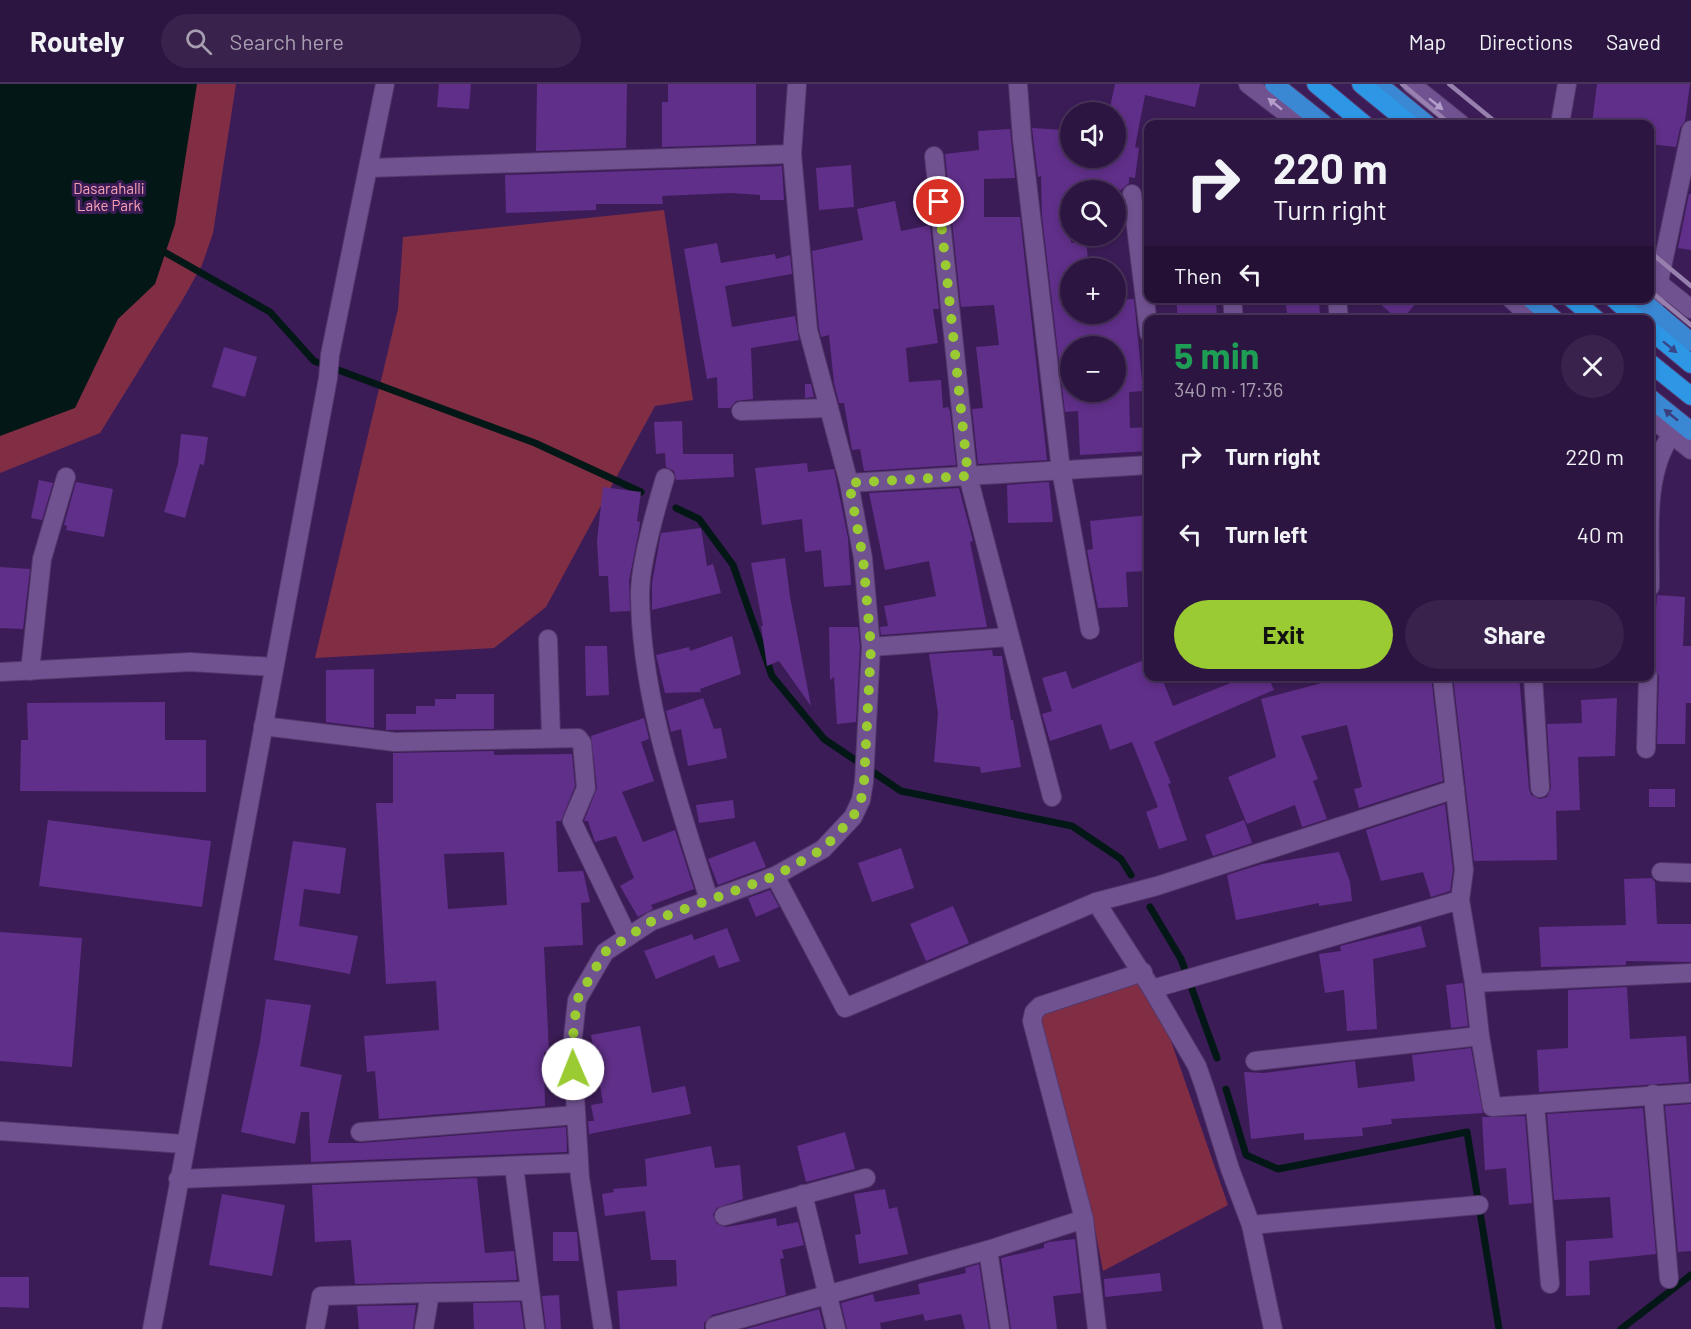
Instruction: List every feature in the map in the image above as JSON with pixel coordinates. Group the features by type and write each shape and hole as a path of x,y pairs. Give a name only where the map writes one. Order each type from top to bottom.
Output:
{"highway":[{"path":"1274,84 1319,120"},
{"path":"1316,84 1359,120"},
{"path":"1360,84 1405,120"},
{"path":"1378,84 1422,120"},
{"path":"1536,303 1549,315"},
{"path":"1577,303 1591,315"},
{"path":"1622,303 1645,315"},
{"path":"1654,320 1691,342"},
{"path":"1654,333 1691,364"},
{"path":"1654,366 1691,396"},
{"path":"1654,401 1691,431"}],"street":[{"path":"152,1329 184,1144 328,378 330,355 385,84"},
{"path":"603,1329 579,1163 572,1046 577,1000 605,952 652,921 775,876 823,849 838,836 853,817 861,800 866,755 871,647 863,558 849,483 808,330 792,154 797,84"},
{"path":"1018,84 1022,139 1061,470 1090,630"},
{"path":"1248,84 1295,120"},
{"path":"1411,84 1456,120"},
{"path":"1561,120 1567,84"},
{"path":"1691,130 1654,279 1691,309"},
{"path":"368,168 792,154"},
{"path":"934,156 968,476 1052,797"},
{"path":"1132,194 1144,292"},
{"path":"1515,303 1529,315"},
{"path":"741,411 829,408"},
{"path":"1654,420 1691,450"},
{"path":"1654,483 1662,449 1672,435"},
{"path":"849,483 1144,465"},
{"path":"30,671 42,559 66,477"},
{"path":"665,478 655,512 640,592 647,671 661,745 709,900"},
{"path":"871,647 1009,637"},
{"path":"548,639 551,737"},
{"path":"0,672 190,662 274,667"},
{"path":"1443,681 1464,870 1460,900 1492,1107 1653,1094 1691,1094"},
{"path":"1533,681 1540,788"},
{"path":"1646,749 1648,681"},
{"path":"263,726 395,742 578,738 582,743 586,788 572,821 628,937"},
{"path":"775,876 844,1008 1096,902 1157,886 1455,789"},
{"path":"1661,872 1691,873"},
{"path":"1152,989 1460,900"},
{"path":"1096,902 1143,972 1197,1066 1230,1169 1251,1225 1274,1329"},
{"path":"1097,1329 1084,1219 1032,1021 1034,1012 1040,1006 1143,972"},
{"path":"1474,983 1691,974"},
{"path":"1255,1061 1480,1036"},
{"path":"1653,1094 1669,1279"},
{"path":"1535,1104 1550,1284"},
{"path":"360,1132 576,1115"},
{"path":"0,1131 184,1144"},
{"path":"178,1179 579,1163"},
{"path":"513,1166 535,1329"},
{"path":"724,1216 866,1178"},
{"path":"803,1194 836,1329"},
{"path":"1251,1225 1479,1205"},
{"path":"715,1326 988,1250 1084,1219"},
{"path":"988,1250 1000,1329"},
{"path":"315,1329 321,1296 530,1291"},
{"path":"424,1329 430,1293"}],"green space":[{"name":"Dasarahalli Lake Park","path":"0,84 236,84 213,233 202,265 183,299 100,433 0,473"},
{"path":"664,210 693,400 655,406 546,607 494,648 315,658 398,309 403,237"},
{"path":"1145,966 1228,1205 1103,1271 1092,1214 1033,1001"}],"shaded area":[{"name":"Dasarahalli Lake Park","path":"0,84 197,84 175,224 155,284 118,319 75,408 0,436"}],"building":[{"path":"439,84 471,84 469,109 437,107"},
{"path":"537,84 627,84 626,148 536,151"},
{"path":"668,84 756,84 756,144 662,147 662,102 668,102"},
{"path":"1115,84 1200,84 1195,107 1145,95 1135,147 1139,148 1135,178 1129,177 1129,183 1126,186 1126,180 1060,180 1060,246 1087,246 1088,258 1060,258 1060,324 1126,324 1126,299 1134,299 1143,391 1129,392 1130,428 1144,427 1144,451 1080,455 1078,411 1065,412 1064,402 1126,402 1126,336 1060,336 1060,369 1042,216 1041,176 1038,177 1032,128 1060,130 1060,168 1126,168 1126,102 1111,102"},
{"path":"1597,84 1690,84 1685,121 1680,128 1676,147 1654,144 1654,120 1592,120"},
{"path":"1010,129 1015,178 984,179 984,217 1020,217 1047,460 978,464 972,409 983,408 976,347 999,345 994,305 961,307 945,154 979,150 978,131"},
{"path":"851,165 854,207 819,210 816,168"},
{"path":"782,166 784,200 760,200 760,195 731,193 662,196 663,204 596,204 596,210 506,213 505,175"},
{"path":"1689,194 1691,194 1691,250 1678,248"},
{"path":"895,201 901,231 930,225 939,309 933,309 938,343 906,348 909,382 941,380 943,408 948,407 950,411 956,465 864,471 860,449 852,450 844,403 839,403 834,383 829,335 821,337 812,251 863,240 857,209"},
{"path":"717,243 721,263 775,254 776,259 790,255 792,274 725,286 732,327 795,316 799,340 751,348 753,399 736,401 730,408 718,408 717,377 707,379 684,249"},
{"path":"1176,303 1216,303 1217,315 1178,315"},
{"path":"1286,303 1319,303 1320,315 1287,315"},
{"path":"1379,303 1416,303 1406,315 1393,315"},
{"path":"224,347 257,357 245,397 212,387"},
{"path":"805,384 811,384 814,397 805,398"},
{"path":"682,421 683,454 733,454 734,477 676,480 674,471 666,467 665,453 656,454 654,422"},
{"path":"181,434 208,437 204,465 200,464 185,518 164,512 178,464"},
{"path":"807,463 808,472 834,469 848,538 851,585 824,587 821,550 805,552 802,519 762,525 755,468"},
{"path":"39,480 53,483 42,520 31,518"},
{"path":"76,482 113,489 104,537 66,530 67,526 64,525"},
{"path":"1049,482 1053,522 1008,523 1007,485"},
{"path":"603,487 641,492 637,521 640,522 639,530 629,581 630,611 610,612 608,576 599,576 597,541"},
{"path":"959,488 973,541 970,542 987,627 881,635 880,627 888,626 884,606 936,596 929,561 885,570 869,493"},
{"path":"1144,516 1144,571 1126,572 1128,607 1098,608 1087,550 1093,549 1090,521"},
{"path":"701,528 707,566 713,564 721,593 652,610 652,583 661,533"},
{"path":"785,558 790,597 811,706 779,661 767,666 761,626 763,626 751,563"},
{"path":"0,567 30,569 23,629 0,628"},
{"path":"1657,595 1685,597 1683,646 1691,646 1691,703 1686,703 1685,744 1657,744 1659,676 1654,669"},
{"path":"829,627 858,627 860,647 856,722 837,724 834,677 830,680"},
{"path":"732,636 741,674 700,689 701,692 665,693 656,655 689,647 690,651"},
{"path":"585,646 607,646 609,695 586,696"},
{"path":"992,650 993,656 1002,656 1011,720 1013,720 1021,767 981,773 980,767 934,762 938,713 929,654"},
{"path":"1144,660 1144,681 1163,681 1173,706 1236,681 1270,681 1274,690 1154,742 1171,783 1168,784 1187,840 1159,849 1146,812 1158,807 1132,742 1110,750 1101,724 1050,741 1042,714 1052,711 1042,678 1066,671 1072,689"},
{"path":"374,669 374,728 326,722 326,670"},
{"path":"1329,681 1432,681 1443,781 1359,808 1354,789 1362,787 1347,725 1301,736 1318,779 1313,781 1327,819 1302,827 1295,805 1247,824 1228,777 1276,757 1261,699"},
{"path":"1454,681 1519,681 1529,789 1531,795 1540,799 1547,797 1551,788 1547,724 1582,723 1581,700 1617,698 1615,756 1578,757 1580,810 1556,811 1557,860 1474,861"},
{"path":"456,694 494,694 494,729 386,730 386,714 416,714 416,706 435,706 435,699 456,699"},
{"path":"703,698 714,729 721,728 727,758 688,766 681,729 671,732 666,711"},
{"path":"165,702 165,740 206,740 206,792 20,791 21,740 28,740 27,703"},
{"path":"644,718 649,739 641,742 654,781 622,792 643,842 675,830 694,889 651,905 653,909 638,917 620,886 634,878 616,836 595,842 588,821 584,821 597,788 591,736"},
{"path":"494,751 494,755 572,754 575,786 561,821 556,821 558,872 583,871 590,902 581,903 583,945 544,947 549,1052 544,1052 545,1106 379,1119 375,1071 367,1072 364,1036 439,1030 436,981 386,984 376,803 393,803 393,753","holes":["504,852 507,905 448,909 444,854"]},
{"path":"1649,789 1675,789 1675,807 1649,807"},
{"path":"733,800 735,818 699,823 696,805"},
{"path":"1445,804 1453,870 1450,891 1431,897 1423,872 1381,881 1366,830"},
{"path":"48,820 211,841 202,907 39,886"},
{"path":"1244,820 1252,843 1213,856 1205,835"},
{"path":"293,841 346,848 340,894 304,889 299,926 358,936 350,974 274,960"},
{"path":"755,841 766,867 718,885 708,859"},
{"path":"901,848 914,888 872,902 858,863"},
{"path":"1339,852 1350,882 1352,901 1319,906 1319,903 1236,920 1227,875 1262,864"},
{"path":"1652,878 1655,882 1657,924 1691,924 1691,962 1626,961 1626,965 1541,967 1539,927 1626,925 1624,879"},
{"path":"770,890 779,907 756,917 748,898"},
{"path":"953,906 969,943 926,961 910,924"},
{"path":"1421,926 1426,947 1373,959 1377,1029 1347,1031 1344,990 1325,993 1319,954 1341,951 1340,946"},
{"path":"727,928 740,961 719,968 714,955 656,979 644,951 692,934 694,940"},
{"path":"0,932 82,938 72,1067 0,1061"},
{"path":"1463,983 1468,1026 1451,1028 1446,985"},
{"path":"1627,987 1630,1039 1686,1036 1689,1082 1539,1092 1537,1050 1568,1048 1568,990"},
{"path":"266,999 311,1005 300,1066 342,1075 328,1143 361,1143 566,1127 567,1152 311,1162 309,1112 301,1112 295,1144 241,1132 260,1042"},
{"path":"640,1026 652,1093 685,1086 691,1114 589,1134 588,1121 594,1121 591,1105 603,1103 591,1035"},
{"path":"1471,1048 1483,1113 1391,1119 1392,1124 1362,1128 1363,1136 1304,1140 1304,1133 1251,1139 1244,1072 1264,1073 1355,1061 1358,1088 1415,1081 1412,1055"},
{"path":"1691,1104 1691,1251 1678,1252 1665,1106"},
{"path":"1643,1108 1656,1254 1589,1261 1590,1295 1566,1296 1566,1241 1613,1238 1610,1197 1554,1200 1547,1114"},
{"path":"1525,1116 1532,1203 1509,1205 1506,1168 1485,1170 1482,1117"},
{"path":"845,1132 855,1169 806,1182 797,1146"},
{"path":"711,1146 715,1168 740,1165 743,1199 717,1208 713,1214 717,1224 726,1227 776,1218 777,1226 798,1222 804,1245 782,1250 784,1258 780,1259 786,1295 712,1315 704,1323 704,1329 620,1329 617,1291 677,1286 676,1260 651,1260 645,1211 605,1216 602,1194 614,1192 613,1189 647,1186 645,1159"},
{"path":"477,1178 485,1253 514,1251 517,1280 355,1284 351,1240 315,1242 312,1185"},
{"path":"885,1189 889,1209 897,1207 908,1254 859,1264 855,1235 861,1234 854,1194"},
{"path":"222,1194 285,1205 272,1276 209,1265"},
{"path":"553,1232 577,1232 579,1261 553,1261"},
{"path":"1075,1239 1081,1293 1053,1296 1057,1329 1011,1329 1001,1258 1044,1248 1044,1244 1049,1242"},
{"path":"979,1264 989,1329 965,1329 961,1314 925,1321 923,1314 880,1323 881,1329 847,1329 841,1303 873,1294 875,1302 920,1294 918,1284 966,1273 965,1268"},
{"path":"1160,1273 1162,1291 1105,1297 1104,1279"},
{"path":"0,1277 29,1277 29,1308 0,1307"},
{"path":"559,1295 561,1329 546,1329 542,1296"},
{"path":"520,1302 524,1329 474,1329 473,1303"},
{"path":"416,1305 413,1329 359,1329 357,1306"},
{"path":"819,1309 824,1329 746,1329"}],"waterway":[{"path":"159,249 270,312 314,361 535,443 641,492"},
{"path":"676,508 699,519 733,565 772,676 824,739 901,791 1072,826 1121,859 1131,875"},
{"path":"1150,907 1181,959 1217,1058"},
{"path":"1226,1089 1246,1155 1278,1169 1467,1132 1499,1329"},
{"path":"1621,1329 1691,1275"}],"railway":[{"path":"1402,84 1445,120"},
{"path":"1449,84 1493,120"},
{"path":"1654,255 1691,286"},
{"path":"1654,294 1691,325"}],"route":[{"path":"573,1069 572,1046 577,1000 605,952 652,921 775,876 823,849 838,836 853,817 861,800 868,738 871,647 863,558 849,483 968,476 939,202"}]}
